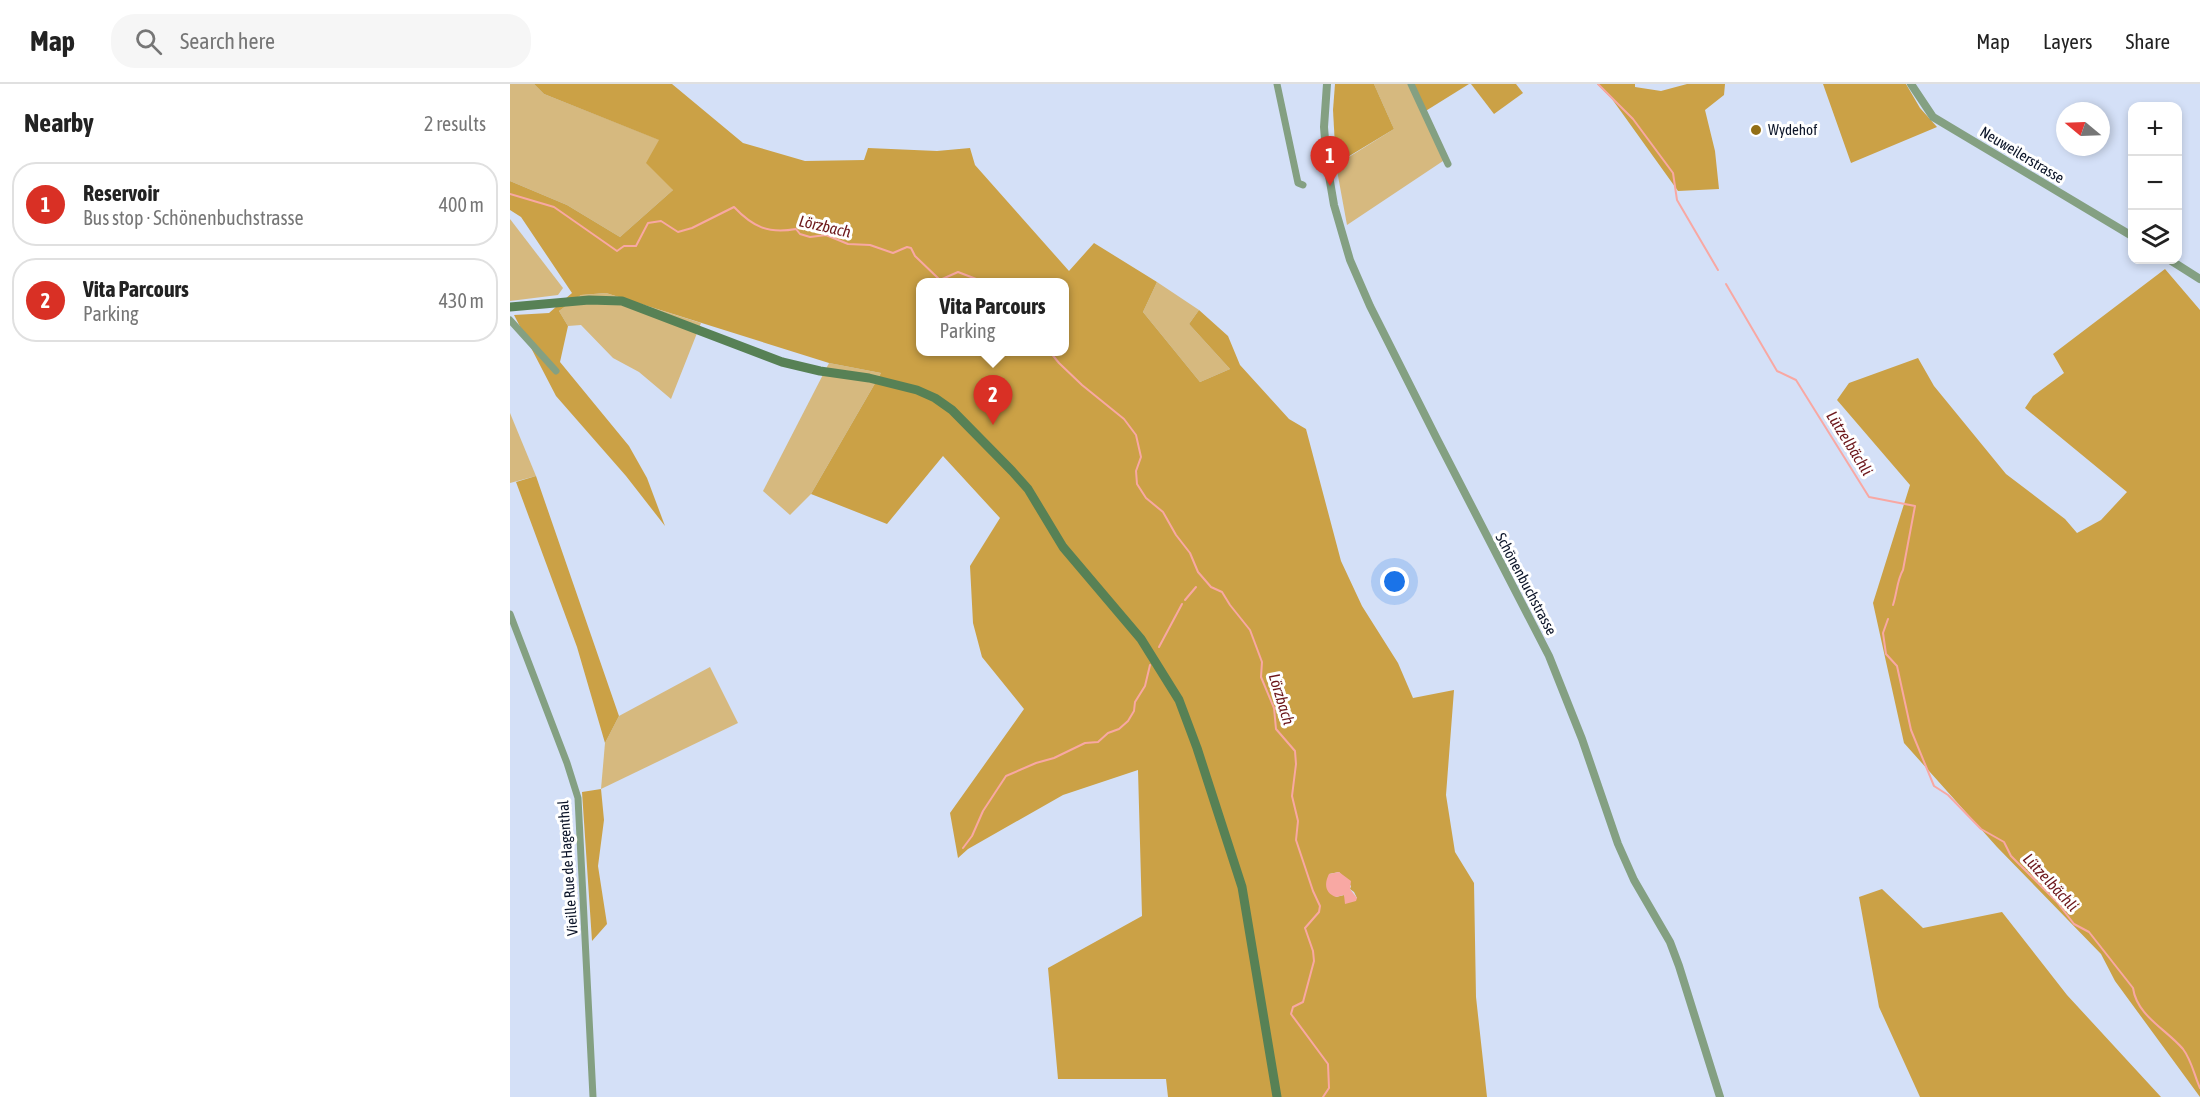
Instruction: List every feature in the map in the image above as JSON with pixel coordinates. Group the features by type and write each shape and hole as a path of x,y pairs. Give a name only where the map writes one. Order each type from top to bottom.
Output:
{"main road":[{"path":"510,307 588,300 622,301 782,362 820,371 869,378 917,390 935,398 952,410 1012,471 1028,489 1063,547 1141,639 1179,700 1208,779 1242,887 1277,1097"}],"street":[{"path":"1277,84 1298,183 1303,185"},
{"name":"Schönenbuchstrasse","path":"1327,84 1324,128 1327,164 1334,205 1350,260 1421,408 1549,656 1582,739 1622,853 1634,880 1670,942 1720,1097"},
{"path":"1411,84 1448,164"},
{"name":"Neuweilerstrasse","path":"1911,84 1933,117 2128,233"},
{"path":"2176,264 2200,279"},
{"path":"510,320 556,371"},
{"name":"Vieille Rue de Hagenthal","path":"510,614 567,763 578,798 593,1097"}],"shaded area":[{"path":"510,84 534,84 544,94 660,140 673,190 620,237 567,205 510,181"},
{"path":"534,84 672,84 743,143 805,161 864,160 868,148 937,151 970,148 975,165 1069,271 1094,243 1157,282 1143,312 1200,382 1230,369 1189,324 1199,310 1228,336 1240,365 1289,419 1306,429 1341,561 1362,606 1398,663 1413,698 1454,690 1446,795 1455,852 1474,883 1476,997 1487,1097 1168,1097 1166,1079 1058,1079 1048,968 1142,916 1138,770 1063,795 968,849 958,858 950,813 1024,709 982,657 973,623 970,566 1000,518 943,456 887,524 811,494 881,373 829,363 606,293 581,295 559,311 568,326 560,362 629,446 647,478 665,526 626,476 556,396 514,315 549,313 572,293 521,217 510,210 510,181 567,205 620,237 673,190 646,163 659,140 544,94","holes":["1339,872 1351,886 1350,889 1357,898 1344,895 1336,897 1329,874"]},
{"path":"1335,84 1374,84 1394,129 1336,164 1333,110"},
{"path":"1374,84 1411,84 1446,159 1347,225 1336,165 1394,129"},
{"path":"1411,84 1469,84 1424,112"},
{"path":"1471,84 1516,84 1523,93 1494,114"},
{"path":"1597,84 1635,84 1635,87 1661,91 1687,84 1725,84 1724,95 1705,110 1715,151 1719,189 1678,191 1612,99"},
{"path":"1823,84 1906,84 1920,108 1937,127 1851,163"},
{"path":"510,219 563,288 558,295 510,301"},
{"path":"2165,269 2200,310 2200,1097 2115,981 2101,954 1997,847 1904,743 1873,603 1910,485 1837,400 1849,383 1918,358 1934,386 2006,474 2065,519 2077,533 2101,520 2127,492 2025,408 2033,396 2064,373 2053,354"},
{"path":"1157,282 1199,310 1189,324 1230,369 1200,382 1143,312"},
{"path":"606,293 701,323 671,399 639,372 613,358 581,325 568,326 559,311 581,295"},
{"path":"829,363 881,373 811,494 790,515 763,491"},
{"path":"510,413 536,476 510,483"},
{"path":"536,476 619,716 605,743 577,647 516,482"},
{"path":"710,667 738,723 601,789 605,743 619,716"},
{"path":"601,789 604,820 598,866 607,924 592,941 582,792"},
{"path":"1339,872 1351,881 1350,889 1357,898 1356,901 1345,904 1344,895 1336,897 1328,891 1326,881 1329,874"},
{"path":"1882,889 1923,928 2002,912 2067,995 2161,1097 1920,1097 1879,1007 1859,897"}],"waterway":[{"name":"Lützelbächli","path":"1598,84 1633,119 1673,173 1677,200 1718,270"},
{"name":"Lörzbach","path":"510,194 554,207 617,251 624,246 636,246 648,223 661,221 678,232 692,228 734,207 748,220 769,230 796,229 800,234 810,237 826,235 848,244 870,245 893,253 907,247 911,248 915,256 938,278"},
{"name":"Lörzbach","path":"944,278 958,272 974,278"},
{"name":"Lützelbächli","path":"1726,284 1777,371 1796,380 1869,497 1915,506 1903,570 1893,605"},
{"name":"Lörzbach","path":"1053,356 1082,385 1124,419 1136,435 1141,457 1136,471 1137,484 1146,498 1163,512 1190,553 1198,572 1211,587 1222,592 1250,630 1262,662 1261,677 1274,708 1276,729 1295,751 1296,764 1292,796 1298,821 1296,840 1320,906 1319,912 1305,928 1314,961 1303,1002 1293,1007 1291,1014 1328,1064 1329,1088 1323,1097"},
{"path":"1185,600 1196,587"},
{"path":"1159,647 1182,604"},
{"name":"Lützelbächli","path":"1888,619 1883,633 1886,654 1897,666 1911,730 1934,786 1948,795 1981,829 2004,842 2011,856 2057,902 2074,924 2089,932 2133,988 2140,1007 2183,1049 2200,1088"},
{"path":"963,848 972,836 983,811 1006,776 1054,758 1085,743 1098,742 1128,721 1134,711 1135,702 1145,686 1150,665"}],"place":[{"name":"Wydehof","path":"1756,130"},
{"name":"Reservoir","path":"1330,186"},
{"name":"Vita Parcours","path":"993,425"}]}
